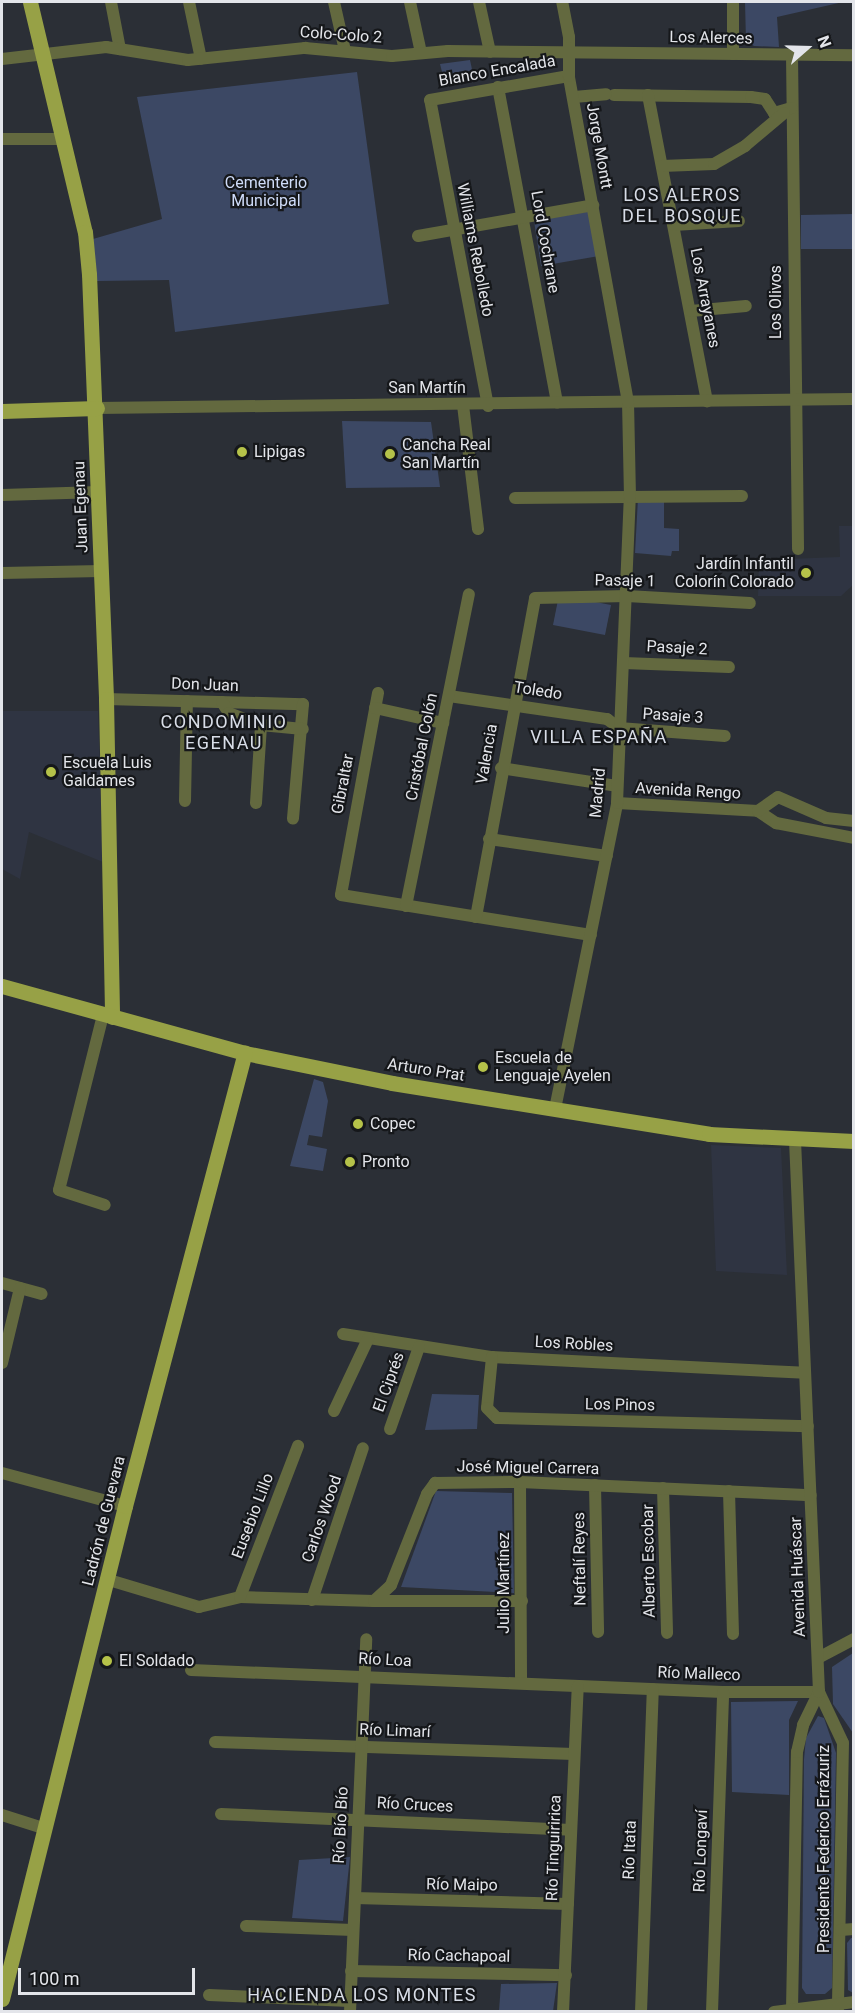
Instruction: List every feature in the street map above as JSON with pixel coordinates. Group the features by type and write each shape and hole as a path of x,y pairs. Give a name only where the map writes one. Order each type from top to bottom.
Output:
{"main road":[{"name":"Juan Egenau","path":"30,2 86,243 96,408 106,699 107,1016"},
{"name":"San Martín","path":"2,411 96,408"},
{"name":"Arturo Prat","path":"2,986 245,1053 392,1083 709,1134 795,1140 854,1141"},
{"name":"Ladrón de Guevara","path":"2,1999 43,1828 109,1580 125,1506 245,1053"}],"street":[{"path":"111,2 120,49"},
{"path":"189,2 201,59"},
{"path":"334,2 345,51"},
{"path":"410,2 421,53"},
{"path":"479,2 490,52"},
{"name":"Jorge Montt","path":"562,2 570,76 628,402"},
{"path":"733,2 733,54"},
{"name":"Colo-Colo 2","path":"2,59 43,57 96,48 201,59 293,48 393,56 421,53 567,52"},
{"name":"Los Alerces","path":"567,52 854,55"},
{"name":"Los Olivos","path":"792,55 788,110 798,549"},
{"name":"Blanco Encalada","path":"430,100 570,76"},
{"name":"Lord Cochrane","path":"498,87 557,403"},
{"path":"574,97 610,94 734,96 765,99 774,113 788,110"},
{"name":"Los Arrayanes","path":"648,95 707,401"},
{"name":"Williams Rebolledo","path":"430,100 488,405"},
{"path":"662,166 714,164 745,146 788,110"},
{"path":"2,139 62,139"},
{"path":"418,236 592,205"},
{"path":"674,225 739,221"},
{"path":"691,311 746,306"},
{"name":"San Martín","path":"96,408 854,399"},
{"name":"Madrid","path":"555,1109 617,803 630,497 628,402"},
{"path":"463,405 478,529"},
{"path":"2,495 99,492"},
{"path":"515,498 742,496"},
{"path":"2,573 101,571"},
{"name":"Cristóbal Colón","path":"406,906 469,594"},
{"name":"Pasaje 1","path":"535,598 627,596 750,603"},
{"name":"Valencia","path":"476,917 501,768 535,598"},
{"name":"Pasaje 2","path":"624,663 729,667"},
{"name":"Gibraltar","path":"378,693 340,883 341,895 346,898 406,906"},
{"name":"Toledo","path":"448,696 607,719 619,729"},
{"name":"Don Juan","path":"106,699 303,704 303,729"},
{"path":"185,801 187,701"},
{"path":"222,702 229,713 261,725 303,729 293,819"},
{"path":"375,708 443,723"},
{"path":"256,803 261,725"},
{"name":"Pasaje 3","path":"619,729 725,735"},
{"path":"501,768 617,786"},
{"name":"Avenida Rengo","path":"758,811 778,797 826,818 854,821"},
{"name":"Avenida Rengo","path":"617,803 758,811 776,823 854,838"},
{"path":"489,839 606,856"},
{"path":"406,906 591,934"},
{"path":"105,1205 59,1190 107,1016"},
{"name":"Avenida Huáscar","path":"792,2008 797,1752 802,1725 819,1692 795,1140"},
{"path":"2,1283 42,1294"},
{"path":"2,1363 21,1288"},
{"name":"Los Robles","path":"343,1334 492,1357 805,1373"},
{"path":"334,1411 368,1339"},
{"name":"El Ciprés","path":"390,1429 419,1347"},
{"name":"Los Pinos","path":"492,1357 487,1408 496,1418 808,1426"},
{"name":"Eusebio Lillo","path":"240,1597 298,1446"},
{"name":"Carlos Wood","path":"312,1600 363,1448"},
{"path":"2,1473 125,1506"},
{"name":"José Miguel Carrera","path":"374,1601 391,1586 427,1494 435,1483 520,1482 811,1495"},
{"name":"Julio Martínez","path":"520,1482 522,1601 520,1683"},
{"name":"Neftalí Reyes","path":"595,1485 598,1632"},
{"name":"Alberto Escobar","path":"663,1488 667,1633"},
{"path":"729,1491 733,1634"},
{"path":"109,1580 199,1607 240,1597 374,1601 522,1601"},
{"name":"Río Bío Bío","path":"350,2006 366,1639"},
{"path":"818,1658 854,1639"},
{"name":"Río Loa","path":"191,1670 578,1686"},
{"name":"Río Malleco","path":"578,1686 723,1692 819,1692"},
{"name":"Río Tinguiririca","path":"563,2012 578,1686"},
{"name":"Río Itata","path":"641,2012 653,1689"},
{"name":"Río Longaví","path":"712,2012 723,1692"},
{"name":"Presidente Federico Errázuriz","path":"819,1692 848,1743 847,1930 838,2007"},
{"name":"Río Limarí","path":"215,1742 574,1754"},
{"name":"Río Cruces","path":"221,1814 571,1830"},
{"path":"2,1815 43,1828"},
{"name":"Río Maipo","path":"355,1898 568,1904"},
{"path":"246,1926 353,1930"},
{"name":"Río Cachapoal","path":"351,1971 566,1975"},
{"path":"209,1995 350,2006"},
{"path":"774,2012 792,2008 838,2007 854,2002"}],"shaded area":[{"name":"Jardín Infantil Colorín Colorado","path":"839,526 854,526 853,585 841,596 758,596 759,560 840,557"},
{"name":"Escuela Luis Galdames","path":"2,711 98,711 103,862 29,832 20,879 2,869"},
{"path":"711,1145 781,1148 787,1275 716,1271"}],"green space":[{"path":"745,2 843,2 777,17 779,47 754,46 746,41"},
{"path":"470,60 473,74 444,80 440,64"},
{"name":"Cementerio Municipal","path":"357,72 389,304 175,332 169,280 97,281 93,239 162,219 137,97"},
{"path":"591,211 599,256 541,266 534,221"},
{"path":"853,214 853,249 801,249 801,215"},
{"name":"Cancha Real San Martín","path":"342,421 431,422 440,487 346,488"},
{"path":"664,497 664,528 679,529 679,551 672,551 671,556 635,553 638,498"},
{"path":"559,595 611,605 605,635 553,625"},
{"path":"314,1079 323,1082 328,1101 322,1137 309,1135 307,1145 327,1149 323,1171 290,1166"},
{"path":"432,1394 479,1395 477,1429 425,1430"},
{"path":"436,1491 512,1493 514,1593 401,1587"},
{"path":"853,1653 853,1733 833,1704 832,1667"},
{"path":"798,1701 789,1720 789,1795 732,1792 731,1702"},
{"path":"818,1716 824,1718 836,1753 832,1988 825,1994 806,1994 802,1988 804,1759 806,1738"},
{"path":"350,1857 343,1921 292,1918 299,1860"},
{"path":"853,1938 853,1993 848,1990 847,1943"},
{"path":"557,1983 553,2011 499,2011 501,1984"}],"place":[{"name":"Lipigas","path":"242,452"},
{"name":"Cancha Real San Martín","path":"390,454"},
{"name":"Jardín Infantil Colorín Colorado","path":"806,573"},
{"name":"Escuela Luis Galdames","path":"51,772"},
{"name":"Escuela de Lenguaje Ayelen","path":"483,1067"},
{"name":"Copec","path":"358,1124"},
{"name":"Pronto","path":"350,1162"},
{"name":"El Soldado","path":"107,1661"}],"district":[{"name":"LOS ALEROS DEL BOSQUE","path":"682,206"},
{"name":"CONDOMINIO EGENAU","path":"224,733"},
{"name":"VILLA ESPAÑA","path":"599,737"},
{"name":"HACIENDA LOS MONTES","path":"362,1995"}]}
